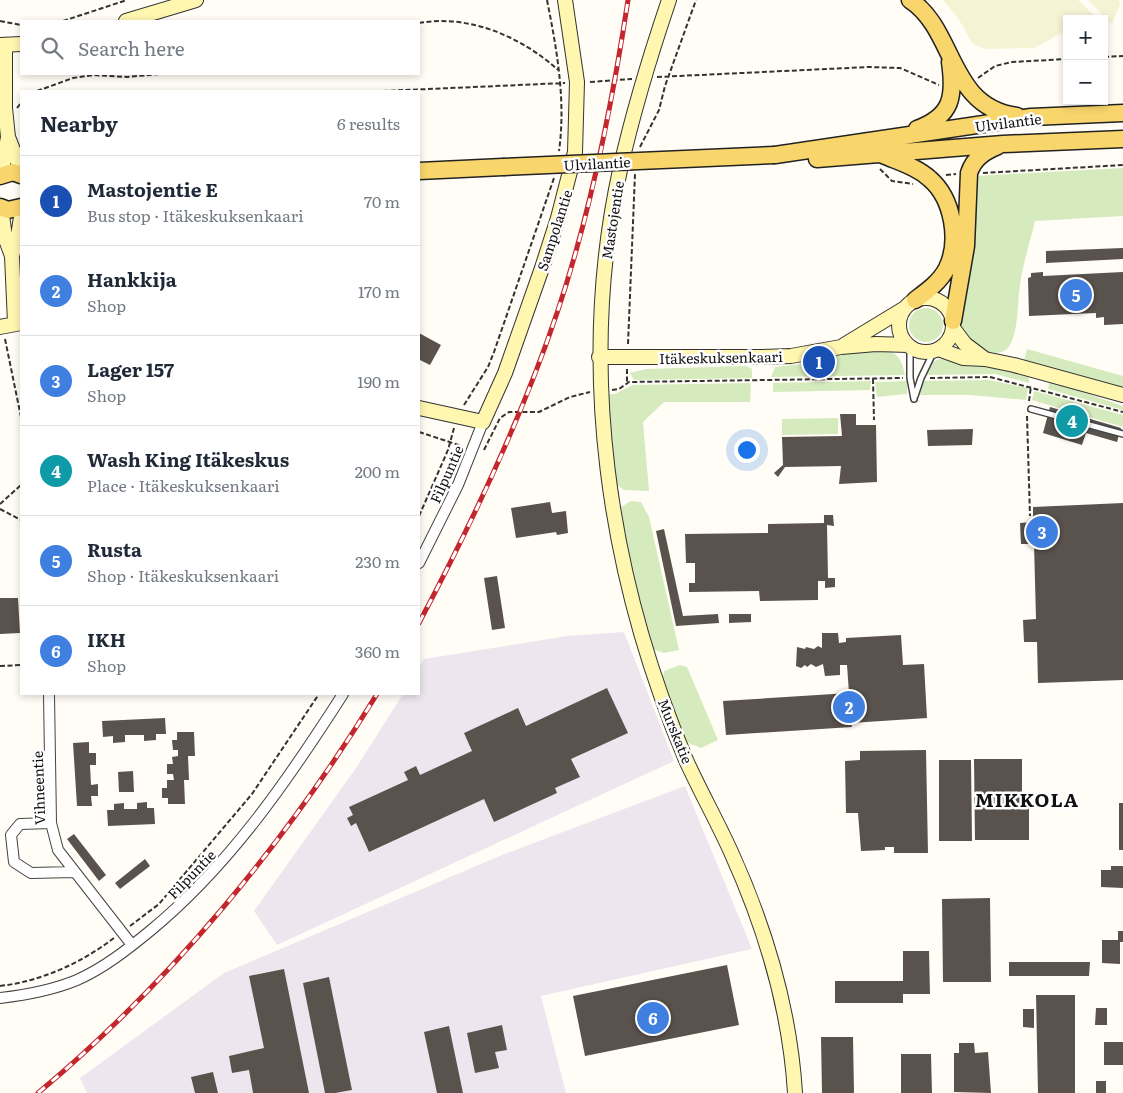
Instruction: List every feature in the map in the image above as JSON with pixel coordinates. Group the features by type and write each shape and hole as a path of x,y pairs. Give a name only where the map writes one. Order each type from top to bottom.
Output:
{"main road":[{"path":"910,0 930,22 949,57 960,86 998,113 1031,118"},
{"path":"880,149 931,124 942,116 960,86"},
{"name":"Ulvilantie","path":"775,155 808,160 880,149 1031,118 1123,113"},
{"name":"Ulvilantie","path":"420,171 1123,139"},
{"path":"953,324 966,246 969,173 972,163 983,152 1003,144"},
{"path":"880,149 918,169 932,180 948,205 952,221 951,255 940,278 910,304"},
{"path":"0,175 13,172 20,175"},
{"path":"1,207 8,210 20,207"}],"street":[{"path":"129,20 196,0"},
{"name":"Sampolantie","path":"483,422 505,373 542,268 568,184 575,152 578,82 565,0"},
{"name":"Mastojentie","path":"599,357 601,310 611,221 620,172 643,78 669,0"},
{"path":"20,44 3,46 8,137 20,167"},
{"path":"0,175 8,137"},
{"path":"1,207 5,237 12,256 18,323 2,332"},
{"path":"12,256 20,223"},
{"path":"985,359 965,344 953,324 946,306 939,301 931,298 910,304 901,317 899,327 902,337 909,346 918,351 936,350 963,358 985,359 1123,395"},
{"name":"Itäkeskuksenkaari","path":"842,347 910,304"},
{"path":"936,350 946,344 953,324"},
{"name":"Itäkeskuksenkaari","path":"599,357 791,356 842,347 876,344 909,346"},
{"name":"Murskatie","path":"599,357 616,529 627,584 643,644 687,761 732,854 762,931 777,980 794,1072 795,1093"},
{"path":"420,408 483,422"},
{"name":"Filpuntie","path":"420,558 423,545 472,450 483,422"},
{"name":"Vihneentie","path":"50,695 51,823 58,850 132,946"},
{"name":"Filpuntie","path":"0,998 47,990 77,980 132,946 174,911 214,871 289,775 342,695"},
{"path":"51,823 20,824 11,835 14,862 31,873 74,872"}],"lane":[{"path":"909,346 910,378 914,399 921,378 936,350"},
{"path":"1031,409 1123,434"}],"path":[{"path":"66,20 127,0"},
{"path":"547,0 559,70 561,135 559,152"},
{"path":"638,156 644,137 659,110 696,0"},
{"path":"420,23 432,20 466,22 523,44 559,70"},
{"path":"0,21 20,25"},
{"path":"1108,57 1123,56"},
{"path":"405,90 869,67 900,68 940,85 960,86 995,66 1012,62 1063,59"},
{"path":"40,90 73,78 93,75 126,77 149,75"},
{"path":"17,108 20,104"},
{"path":"880,149 883,174 892,181 919,184 938,176 969,173 1123,165"},
{"path":"627,384 635,172"},
{"path":"420,514 458,418 494,352 554,176"},
{"path":"2,332 20,413"},
{"path":"921,378 990,377 1031,386 1123,412"},
{"path":"420,432 481,453 488,445 500,418 509,412 539,412 584,392 619,389 627,384 910,378"},
{"path":"873,379 874,420"},
{"path":"1030,516 1027,417 1031,386"},
{"path":"0,504 20,485"},
{"path":"0,509 20,519"},
{"path":"0,666 20,666"},
{"path":"0,986 46,975 68,966 93,953 159,904 252,794 318,695"}],"shaded area":[{"path":"943,0 1078,0 1094,15 1063,15 1063,33 1035,48 984,49 972,43 958,18"},
{"path":"1088,0 1119,0 1120,5 1112,24 1108,20 1108,15 1103,15"},
{"path":"624,632 674,761 277,945 254,911 356,768 402,695 420,695 420,666 424,659 567,636"},
{"path":"685,786 752,949 541,996 566,1093 87,1093 80,1078 224,973 502,855"}],"green space":[{"path":"1123,168 1123,216 1035,221 1021,277 1015,331 1010,345 999,353 993,353 971,343 960,330 959,318 974,176"},
{"path":"926,308 933,309 938,313 942,318 942,332 938,337 933,341 926,342 919,341 914,337 910,332 909,325 910,318 914,313 919,309"},
{"path":"854,349 880,349 894,353 899,358 905,375 771,377 775,367 820,362"},
{"path":"1027,349 1123,376 1123,389 1024,360"},
{"path":"939,359 981,365 1025,375 1029,378 1029,383 995,374 925,375 931,363"},
{"path":"746,366 752,369 752,378 634,380 630,373 646,369"},
{"path":"989,380 1028,388 1026,400 970,395 920,395 923,381"},
{"path":"871,381 870,390 773,392 773,383"},
{"path":"907,381 907,394 877,397 875,382"},
{"path":"1050,381 1123,406 1123,410 1048,389"},
{"path":"751,383 750,402 664,402 643,422 649,491 624,490 615,483 607,394 615,394 633,385"},
{"path":"1034,391 1123,415 1123,427 1032,400"},
{"path":"838,418 838,434 782,435 782,419"},
{"path":"631,501 641,502 649,517 679,650 664,653 652,649 646,632 636,597 622,525 621,507"},
{"path":"680,665 687,667 718,740 701,748 686,742 662,681 664,671"}],"building":[{"path":"1123,248 1123,259 1046,263 1046,251"},
{"path":"1043,272 1043,276 1123,272 1123,324 1104,325 1104,317 1096,318 1096,313 1029,316 1028,278 1031,277 1031,273"},
{"path":"420,334 441,345 430,365 420,360"},
{"path":"1050,407 1121,428 1117,442 1086,433 1082,445 1043,433"},
{"path":"840,414 856,414 856,425 876,425 877,482 839,484 841,466 785,467 778,477 774,473 783,465 782,437 842,436"},
{"path":"973,429 972,445 928,446 927,430"},
{"path":"550,502 552,513 566,511 568,533 557,535 556,532 516,538 511,508"},
{"path":"1123,503 1123,680 1038,683 1037,642 1024,642 1023,620 1036,619 1034,544 1021,544 1020,523 1033,522 1033,507"},
{"path":"824,515 833,515 834,526 827,525 828,578 835,578 835,587 825,588 825,581 818,581 818,600 760,601 759,591 689,592 689,583 695,583 695,563 686,563 685,534 768,533 768,524 824,523"},
{"path":"664,529 683,616 718,614 719,623 676,626 656,531"},
{"path":"497,576 505,628 492,630 484,578"},
{"path":"0,598 18,598 20,633 0,634"},
{"path":"729,614 751,614 751,622 729,623"},
{"path":"822,633 838,633 839,643 846,642 846,638 901,635 903,665 924,664 927,718 851,723 852,727 726,735 723,701 849,693 847,665 840,665 840,675 825,676 823,664 816,667 811,664 801,668 796,666 797,647 814,649 818,646 822,648"},
{"path":"607,688 628,733 571,759 580,777 555,788 557,793 494,822 484,799 369,852 356,823 351,826 347,818 353,815 349,807 408,780 404,772 416,766 420,775 472,751 464,733 518,708 526,726"},
{"path":"165,718 166,734 156,734 156,740 144,741 144,735 125,735 125,742 113,743 113,736 103,737 102,721"},
{"path":"177,732 194,732 195,756 188,756 189,780 184,780 185,804 168,804 168,798 162,798 162,788 167,788 167,780 174,780 173,774 167,774 167,764 173,764 172,757 178,756 178,750 173,750 172,740 177,740"},
{"path":"89,742 89,753 96,753 96,765 90,765 91,785 98,784 98,796 91,796 92,806 77,806 73,743"},
{"path":"926,750 928,853 894,853 894,847 885,847 885,850 861,851 858,813 846,813 845,761 860,760 860,751"},
{"path":"974,759 1022,759 1022,805 1029,805 1029,840 975,840"},
{"path":"939,760 971,760 972,841 939,841"},
{"path":"133,771 134,792 119,792 118,772"},
{"path":"147,802 147,808 154,808 155,824 108,826 107,810 114,810 114,804 124,803 124,809 137,809 137,803"},
{"path":"1119,803 1123,803 1123,850 1119,850"},
{"path":"74,834 106,875 99,881 67,839"},
{"path":"145,859 150,866 120,889 115,883"},
{"path":"1111,866 1123,866 1123,888 1101,887 1101,870 1111,870"},
{"path":"990,898 991,982 943,982 942,899"},
{"path":"1118,931 1123,931 1123,942 1120,942 1120,964 1102,963 1102,940 1118,940"},
{"path":"903,951 929,951 930,994 903,994 903,1003 835,1003 835,981 903,981"},
{"path":"1009,962 1090,962 1089,976 1009,976"},
{"path":"727,965 739,1025 585,1056 573,996"},
{"path":"284,969 309,1093 253,1093 249,1070 232,1073 229,1056 264,1048 249,976"},
{"path":"329,977 352,1090 335,1093 325,1093 303,983"},
{"path":"1036,995 1075,995 1075,1093 1038,1093"},
{"path":"1096,1008 1107,1008 1107,1025 1095,1025"},
{"path":"1023,1009 1034,1009 1034,1028 1023,1027"},
{"path":"502,1025 507,1050 495,1052 499,1068 475,1073 467,1033"},
{"path":"449,1026 463,1093 437,1093 424,1032"},
{"path":"821,1037 853,1037 854,1093 822,1093"},
{"path":"1104,1042 1123,1042 1123,1065 1104,1065"},
{"path":"959,1043 974,1043 975,1053 988,1052 991,1093 954,1092 954,1053 959,1053"},
{"path":"901,1054 931,1054 932,1093 901,1093"},
{"path":"213,1072 218,1093 195,1093 191,1077"},
{"path":"1096,1081 1106,1081 1106,1093 1096,1093"}],"railway":[{"path":"420,621 494,471 528,393 557,313 580,236 599,158 628,0"},
{"path":"38,1093 134,1005 180,957 223,907 265,856 304,803 342,749 376,695"}],"place":[{"name":"Rusta","path":"1076,295"},
{"name":"Mastojentie E","path":"819,362"},
{"name":"Wash King Itäkeskus","path":"1072,421"},
{"name":"Lager 157","path":"1042,532"},
{"name":"Hankkija","path":"849,707"},
{"name":"IKH","path":"653,1018"}],"district":[{"name":"MIKKOLA","path":"1027,799"}]}
